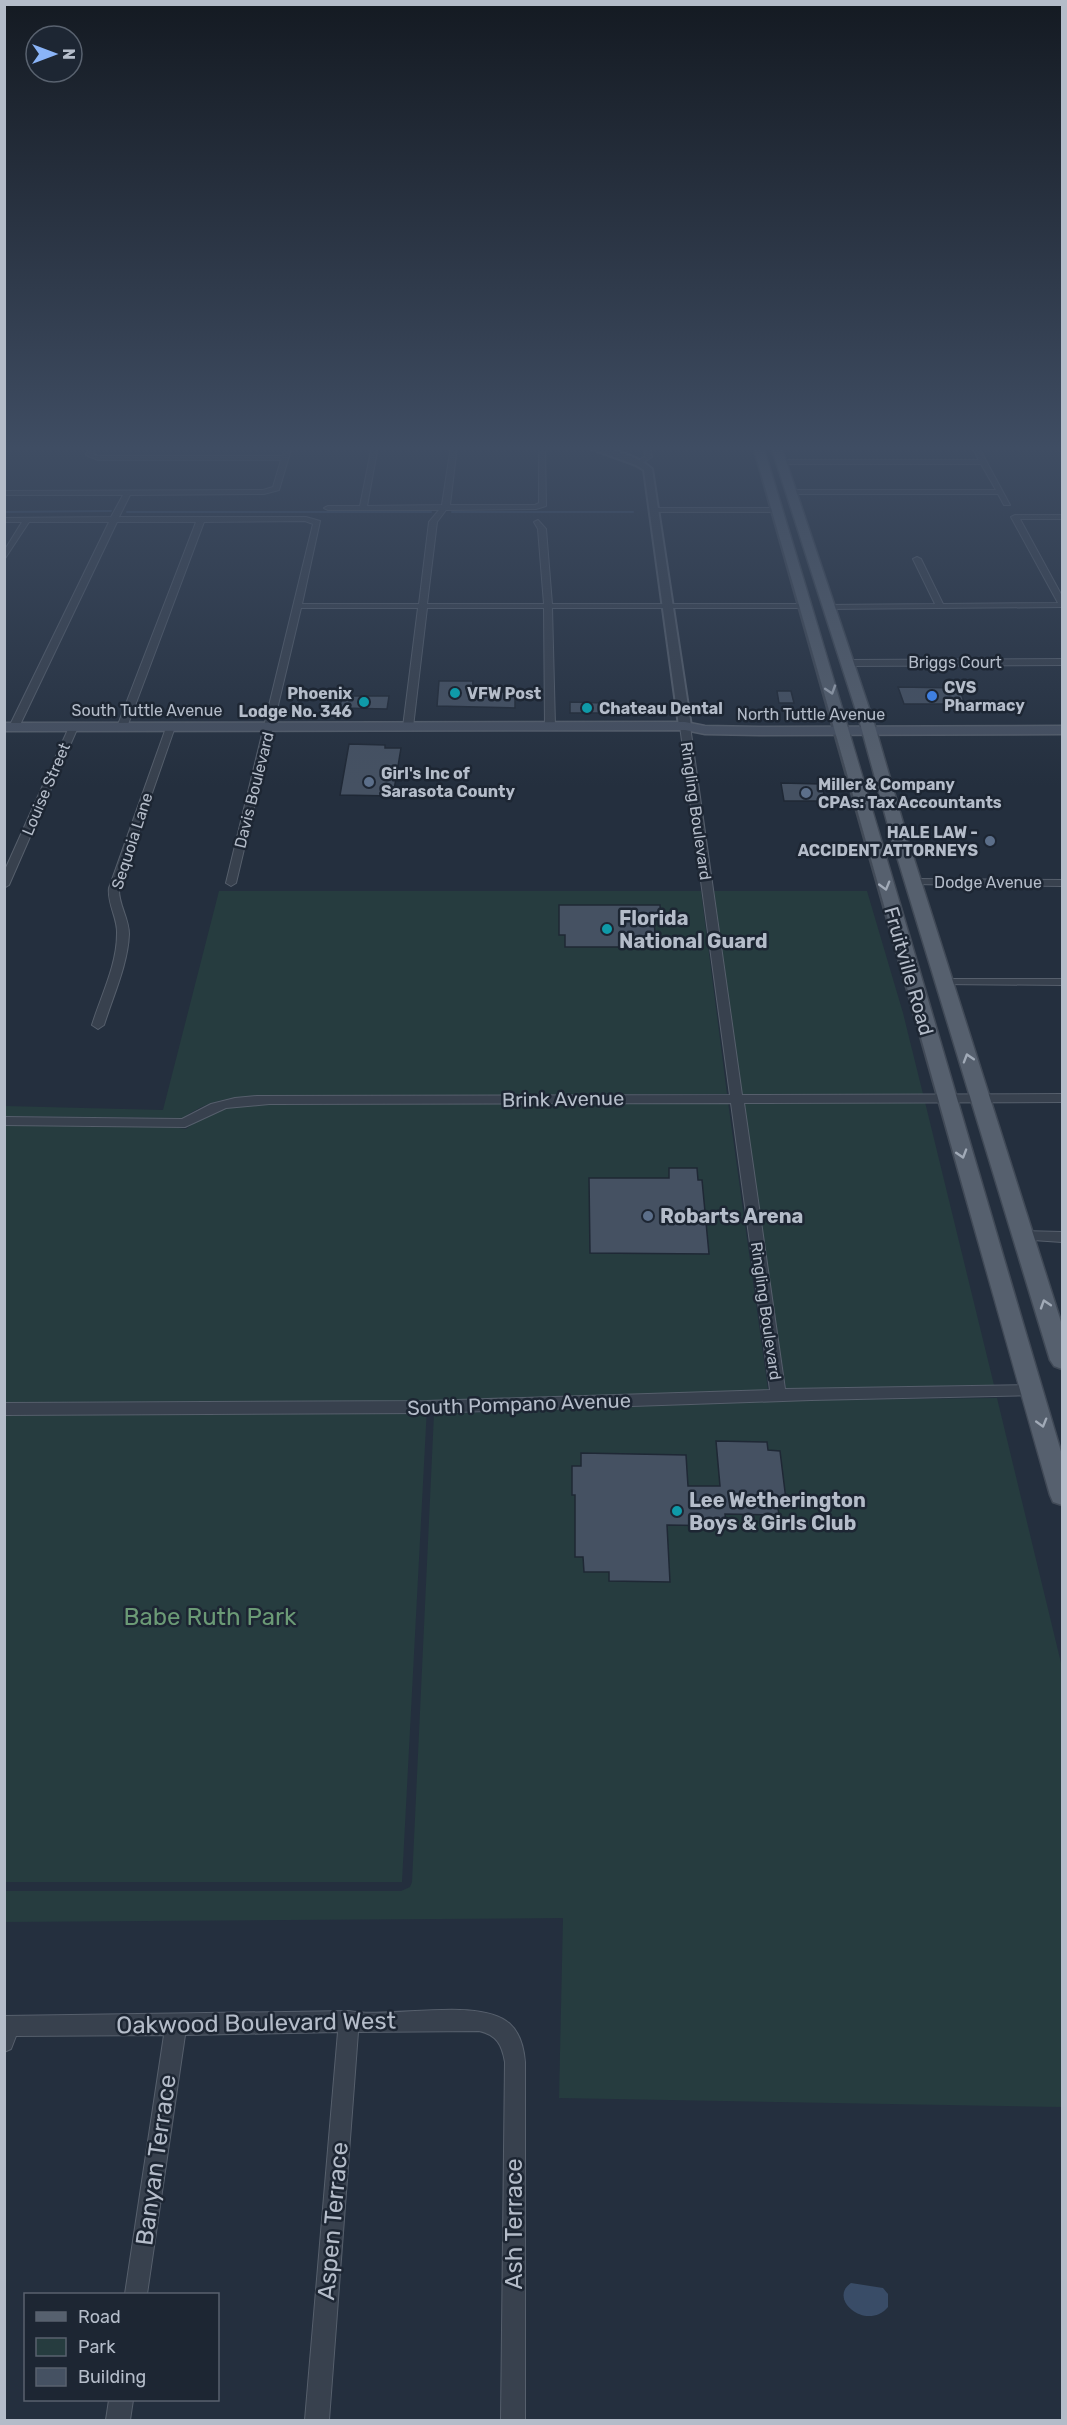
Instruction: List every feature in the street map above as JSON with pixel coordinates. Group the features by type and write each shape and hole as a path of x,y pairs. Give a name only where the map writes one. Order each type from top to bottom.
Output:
{"main road":[{"name":"Fruitville Road","path":"790,559 841,727 1062,1495"},
{"name":"Fruitville Road","path":"812,559 868,727 1062,1360"},
{"path":"798,586 810,599 827,607"},
{"name":"North Tuttle Avenue","path":"868,727 1062,722"},
{"name":"South Tuttle Avenue","path":"9,727 685,726"},
{"name":"North Tuttle Avenue","path":"685,726 705,730 841,727 1062,730"}],"street":[{"path":"9,727 94,559"},
{"path":"122,727 186,559"},
{"name":"Davis Boulevard","path":"231,883 308,559"},
{"path":"408,727 429,559"},
{"path":"545,559 550,726"},
{"name":"Ringling Boulevard","path":"662,559 778,1396"},
{"path":"917,559 940,606"},
{"path":"827,607 1062,604 1038,559"},
{"path":"297,606 804,606"},
{"name":"Briggs Court","path":"847,663 1062,662"},
{"name":"Louise Street","path":"4,885 73,727"},
{"name":"Sequoia Lane","path":"98,1025 122,940 121,922 113,900 114,888 170,727"},
{"name":"Dodge Avenue","path":"914,882 1062,883"},
{"path":"945,982 1062,982"},
{"name":"Brink Avenue","path":"4,1121 186,1123 216,1105 252,1101 1062,1098"},
{"path":"1023,1236 1062,1237"},
{"name":"South Pompano Avenue","path":"4,1409 427,1407 1033,1391"},
{"name":"Oakwood Boulevard West","path":"6,2031 349,2021 479,2021 490,2023 505,2031"},
{"name":"Aspen Terrace","path":"317,2421 349,2021"},
{"name":"Banyan Terrace","path":"136,2293 176,2026"},
{"name":"Ash Terrace","path":"505,2031 514,2049 515,2062 513,2421"},
{"path":"118,2421 121,2401"}],"green space":[{"path":"219,891 701,891 727,1094 253,1096 216,1102 199,1108 183,1118 5,1116 5,1106 163,1110"},
{"path":"714,891 867,891 903,1013 923,1094 742,1094"},
{"path":"728,1102 768,1390 427,1401 5,1402 5,1125 163,1126 186,1129 206,1115 227,1107 252,1105"},
{"path":"743,1102 925,1102 994,1385 786,1389"},
{"path":"997,1398 1062,1667 1062,2107 559,2098 563,1918 5,1922 4,1891 401,1891 410,1887 434,1414 813,1400"},
{"name":"Babe Ruth Park","path":"427,1407 402,1882 5,1882 5,1409"}],"water":[{"path":"851,2283 883,2288 888,2294 888,2307 879,2314 870,2316 861,2315 853,2310 844,2297 845,2290"}],"building":[{"path":"439,681 473,681 472,692 515,692 515,708 437,706"},
{"name":"CVS Pharmacy","path":"898,687 959,688 965,704 904,704"},
{"path":"777,691 791,691 794,703 779,703"},
{"name":"Phoenix Lodge No. 346","path":"342,696 389,696 387,709 340,708"},
{"name":"Chateau Dental","path":"570,702 604,703 604,713 570,713"},
{"name":"Girl's Inc of Sarasota County","path":"349,744 401,748 393,796 340,795"},
{"name":"Miller & Company CPAs: Tax Accountants","path":"781,783 822,784 825,801 784,801"},
{"name":"Florida National Guard","path":"559,905 660,905 661,920 654,920 656,947 565,947 565,935 559,935"},
{"name":"Robarts Arena","path":"669,1168 697,1168 698,1180 702,1180 709,1254 590,1253 589,1178 669,1178"},
{"name":"Lee Wetherington Boys & Girls Club","path":"716,1441 767,1442 768,1450 780,1451 787,1508 778,1508 779,1515 725,1514 726,1526 667,1525 670,1582 609,1581 609,1572 584,1572 583,1557 575,1557 575,1495 572,1495 572,1466 581,1466 581,1453 686,1455 688,1486 720,1486"}],"place":[{"name":"VFW Post","path":"455,693"},
{"name":"CVS Pharmacy","path":"932,696"},
{"name":"Phoenix Lodge No. 346","path":"364,702"},
{"name":"Chateau Dental","path":"587,708"},
{"name":"Girl's Inc of Sarasota County","path":"369,782"},
{"name":"Miller & Company CPAs: Tax Accountants","path":"806,793"},
{"name":"HALE LAW - ACCIDENT ATTORNEYS","path":"990,841"},
{"name":"Florida National Guard","path":"607,929"},
{"name":"Robarts Arena","path":"648,1216"},
{"name":"Lee Wetherington Boys & Girls Club","path":"677,1511"}]}
